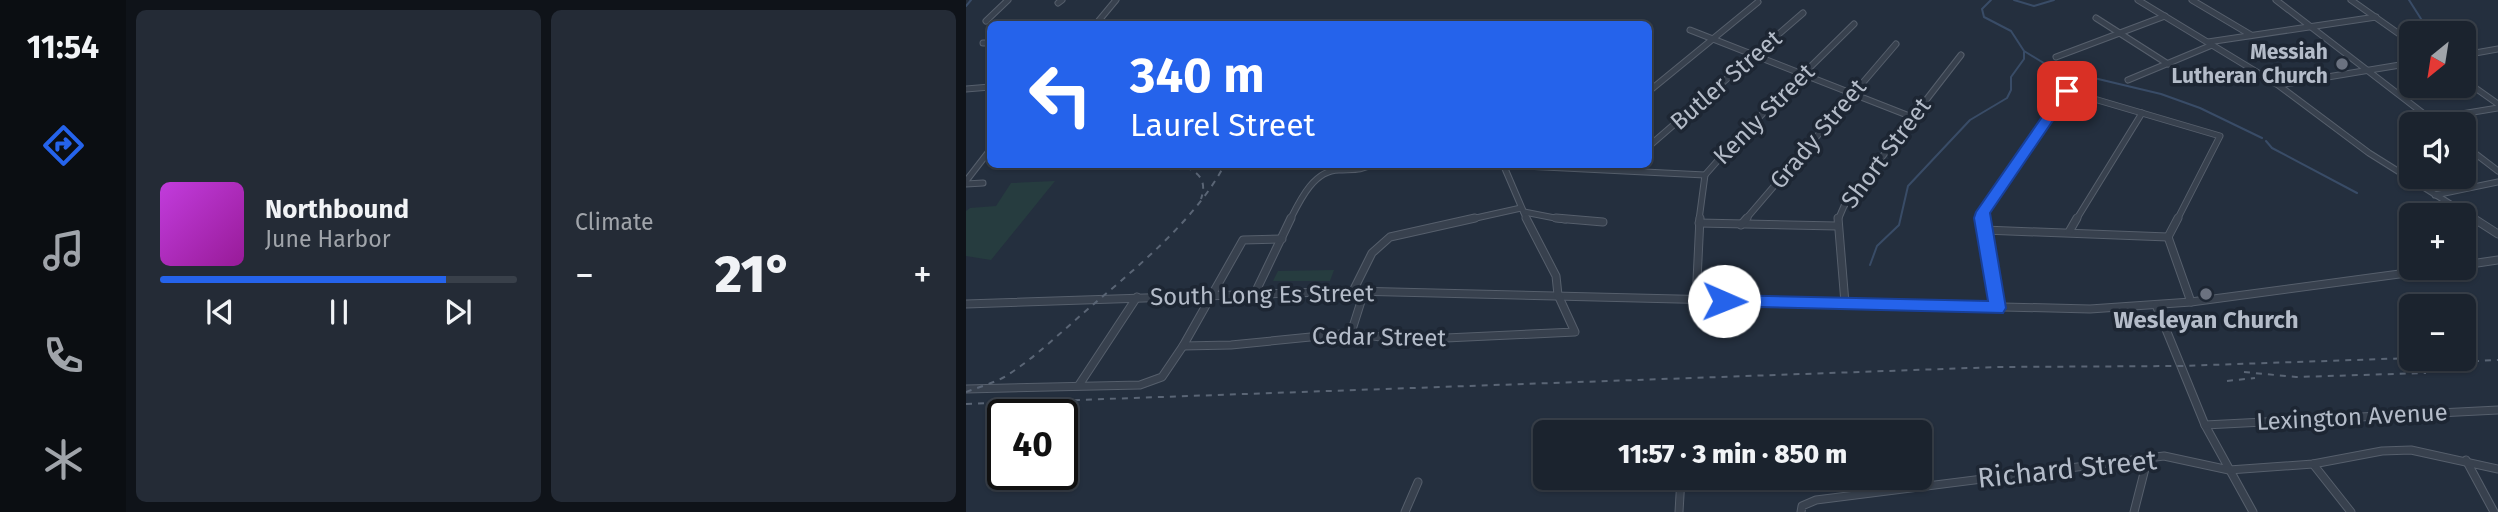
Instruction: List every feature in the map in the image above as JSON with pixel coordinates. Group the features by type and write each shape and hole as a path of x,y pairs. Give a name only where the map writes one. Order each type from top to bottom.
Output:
{"street":[{"path":"986,21 1008,0"},
{"path":"1098,21 1116,0"},
{"path":"2138,0 2278,85 2369,153 2498,234"},
{"path":"2192,0 2250,35"},
{"path":"2276,0 2422,112"},
{"path":"2351,0 2399,34"},
{"path":"1652,89 1758,2"},
{"name":"Butler Street","path":"1652,144 1803,13"},
{"path":"2056,57 2165,16"},
{"path":"2128,80 2210,44 2250,35 2376,17"},
{"path":"2096,18 2168,64"},
{"name":"Kenly Street","path":"1696,301 1704,175 1854,24"},
{"path":"1689,30 1912,117"},
{"name":"Grady Street","path":"1741,225 1896,44"},
{"path":"2476,53 2498,49"},
{"name":"Short Street","path":"1845,303 1837,226 1844,205 1961,55"},
{"path":"2278,85 2399,65"},
{"path":"966,89 987,87"},
{"path":"2476,89 2498,106"},
{"path":"1997,308 1983,212 2067,91 2220,136 2168,237 2191,302"},
{"path":"2467,112 2498,106"},
{"path":"2069,232 2142,113"},
{"path":"966,182 987,154"},
{"path":"2476,154 2498,171"},
{"path":"1255,293 1305,196 1321,175 1327,171 1368,168"},
{"path":"1504,168 1522,210 1556,276 1558,295"},
{"path":"1567,168 1704,175"},
{"path":"966,182 983,183"},
{"path":"2435,195 2498,182"},
{"path":"1353,291 1379,243 1390,237 1522,210 1571,221 1603,222"},
{"path":"1699,223 1837,226"},
{"path":"1984,230 2168,237"},
{"path":"966,389 1140,385 1154,382 1162,377 1183,345 1243,240 1282,239"},
{"path":"2476,263 2498,260"},
{"name":"South Long Es Street","path":"966,304 1353,291 2091,309 2191,302 2399,274"},
{"path":"1351,333 1364,292"},
{"name":"Cedar Street","path":"1183,345 1231,345 1351,333 1403,340 1575,332 1558,295"},
{"path":"1079,385 1138,297"},
{"path":"2156,305 2206,425 2253,512"},
{"name":"Lexington Avenue","path":"2206,425 2498,410"},
{"name":"Richard Street","path":"1802,509 1816,500 2164,456 2229,470 2313,464 2392,450 2430,452 2498,469"},
{"path":"2134,512 2148,457"},
{"path":"2466,460 2494,512"},
{"path":"2313,464 2351,512"},
{"path":"1405,512 1418,482"},
{"path":"1678,512 1680,490"}],"green space":[{"path":"1055,181 991,260 966,256 966,211 970,208 996,206 1011,183"},
{"path":"1334,270 1330,281 1273,281 1278,271"}],"waterway":[{"path":"966,6 971,0"},
{"path":"1991,0 1982,9 1984,17 2011,31 2024,51 2052,68 2161,94 2200,108 2262,138"},
{"path":"2014,0 2034,6 2054,0"},
{"path":"2409,0 2422,21"},
{"path":"1870,265 1877,246 1899,225 1908,186 1970,120 2007,98 2011,90 2011,77 2024,59 2024,52"},
{"path":"2266,141 2272,148 2357,193"}],"railway":[{"path":"1188,168 1201,179 1201,199"},
{"path":"966,392 1001,378 1045,347 1179,226 1197,206 1223,168"},
{"path":"966,404 1998,367 2180,366 2399,358"},
{"path":"2476,361 2498,360"},
{"path":"2244,372 2296,377 2426,373"},
{"path":"2227,381 2255,378"}],"place":[{"name":"Messiah Lutheran Church","path":"2342,64"},
{"name":"Wesleyan Church","path":"2206,294"}],"route":[{"path":"1724,301 1997,308 1983,212 2067,91"}]}
